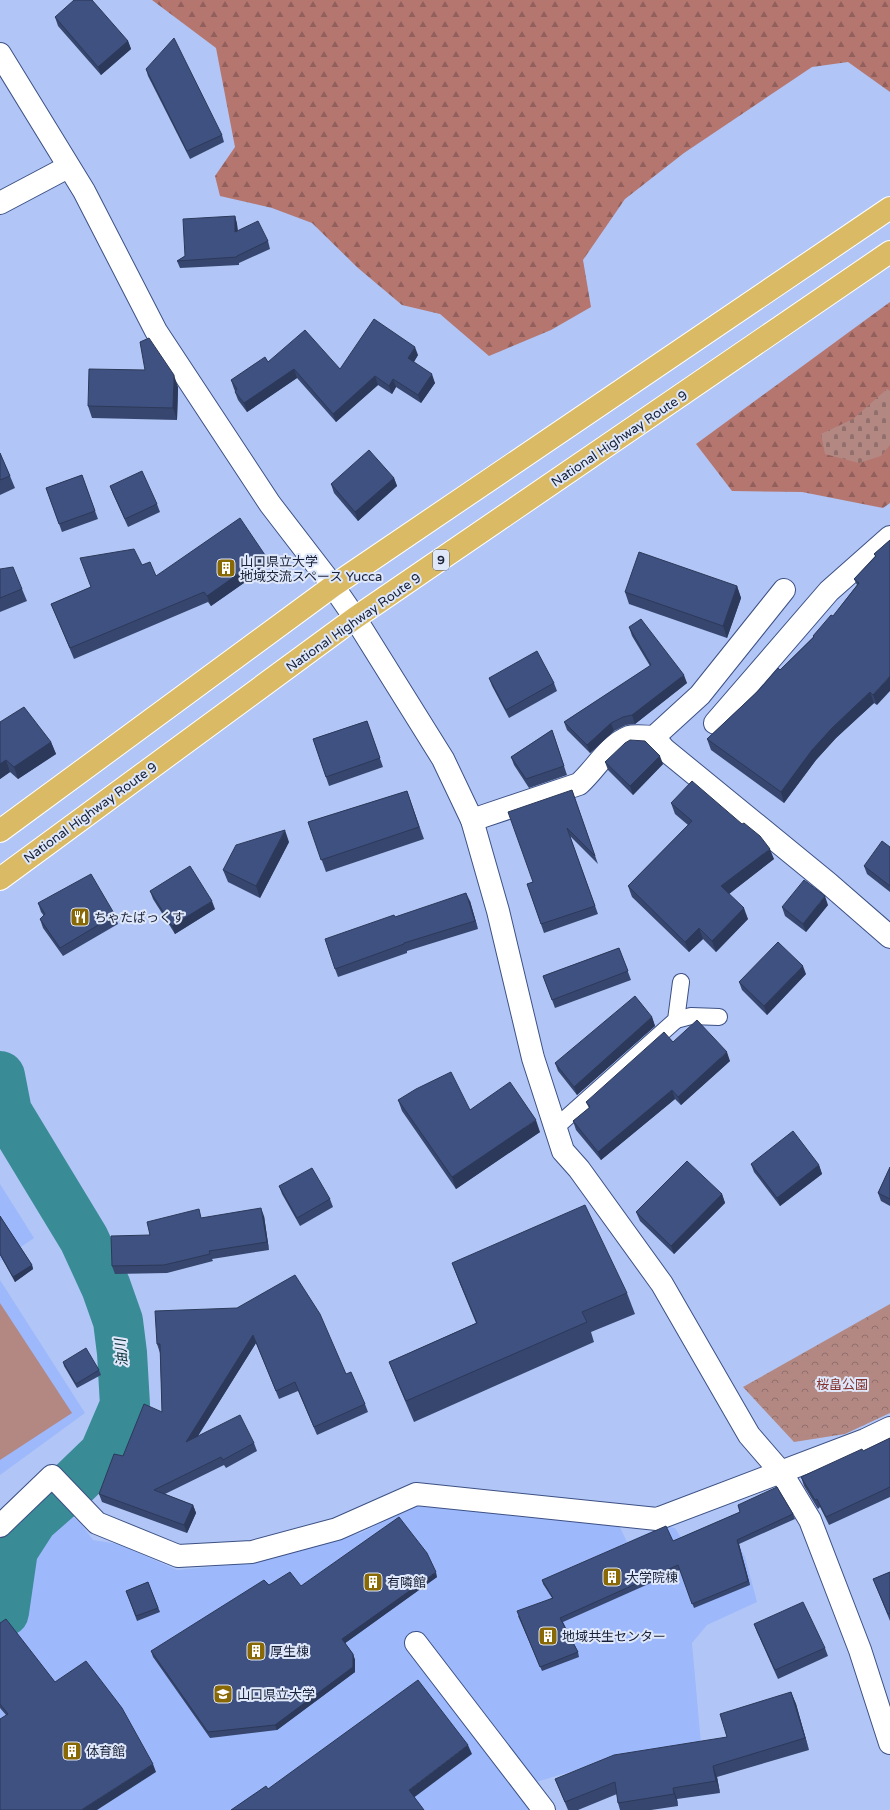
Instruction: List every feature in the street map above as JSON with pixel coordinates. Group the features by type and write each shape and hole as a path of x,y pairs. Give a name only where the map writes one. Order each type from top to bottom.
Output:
{"highway":[{"path":"0,831 333,586 890,208"},
{"name":"National Highway Route 9","path":"0,878 355,618 890,252"}],"street":[{"path":"0,54 84,191 156,331 270,504 333,586 355,618 443,759 472,820 498,911 533,1058 563,1152 579,1169 662,1284 748,1435 781,1472 810,1520 860,1650 890,1743"},
{"path":"0,203 68,167"},
{"path":"715,723 829,591 890,537"},
{"path":"472,820 579,784 592,773 610,749 630,737 654,737 700,695 784,590"},
{"path":"654,737 664,749 828,883 890,937"},
{"path":"0,1526 52,1476 97,1523 178,1556 252,1552 260,1550 337,1529 416,1494 657,1519 865,1440 890,1428"},
{"path":"416,1643 544,1810"}],"lane":[{"path":"676,1020 681,982"},
{"path":"556,1128 676,1020 691,1016 719,1017"}],"shaded area":[{"path":"0,1184 34,1238 0,1261"},
{"path":"0,1280 85,1413 0,1475"},
{"name":"山口県立大学","path":"424,1501 617,1521 627,1542 664,1526 675,1528 681,1538 726,1520 745,1557 757,1602 707,1625 692,1643 701,1744 600,1763 536,1782 534,1810 0,1810 0,1621 4,1618 13,1600 16,1557 32,1525 56,1506 79,1521 93,1540 118,1544 177,1570 231,1565 361,1533"}],"green space":[{"path":"152,0 890,0 890,92 848,62 812,67 684,153 625,199 583,260 591,307 551,330 489,356 440,314 402,305 358,268 312,223 272,208 220,196 215,176 235,147 216,48"},
{"path":"890,302 890,503 883,508 802,492 732,491 696,444"},
{"path":"887,389 890,391 890,445 881,456 859,463 825,454 821,434 853,419"},
{"path":"0,1303 72,1413 0,1460"},
{"name":"桜畠公園","path":"890,1304 890,1413 845,1434 794,1442 743,1387"}],"building":[{"path":"74,0 92,0 128,41 98,67 55,17"},
{"path":"174,38 222,135 187,151 146,69"},
{"path":"235,216 235,232 258,221 268,241 237,257 177,261 185,256 183,219"},
{"path":"374,319 415,347 408,358 432,374 418,395 393,379 389,386 375,376 333,414 294,369 244,403 235,392 237,389 231,380 265,357 268,362 305,330 340,369"},
{"path":"149,338 174,375 173,408 88,406 89,369 145,370 140,342"},
{"path":"369,450 394,478 355,512 331,484"},
{"path":"0,453 10,476 0,480"},
{"path":"142,471 157,504 125,519 110,486"},
{"path":"82,475 95,511 59,524 46,488"},
{"path":"240,518 265,555 207,596 204,592 70,648 51,604 91,587 80,558 134,549 142,565 150,562 156,576"},
{"path":"890,540 890,676 873,695 870,692 832,728 812,750 781,792 707,739 759,690 778,668 780,670 814,637 813,636 831,615 833,616 859,583 854,579 876,556 874,554"},
{"path":"639,552 737,586 723,626 625,592"},
{"path":"13,567 22,589 0,598 0,569"},
{"path":"641,619 684,675 632,715 623,717 611,723 587,745 564,722 651,665 629,627"},
{"path":"537,651 554,683 506,710 489,678"},
{"path":"24,707 51,742 14,767 6,760 0,764 0,722"},
{"path":"367,721 380,758 326,777 313,739"},
{"path":"552,730 564,766 526,779 511,757"},
{"path":"630,740 645,741 660,756 630,786 605,762"},
{"path":"692,781 742,824 744,823 760,836 770,849 721,886 744,908 712,941 699,928 685,942 628,886 692,821 671,803"},
{"path":"572,790 595,856 567,828 595,906 541,924 527,884 533,882 508,812"},
{"path":"407,791 419,827 321,860 308,822"},
{"path":"285,830 256,886 223,870 236,845"},
{"path":"882,841 890,847 890,886 864,866"},
{"path":"190,866 212,901 172,926 150,891"},
{"name":"ちゃたばっくす","path":"91,874 115,915 60,948 40,919 45,914 38,903"},
{"path":"804,880 825,896 803,924 782,907"},
{"path":"466,893 475,921 404,943 335,969 325,939 394,915 395,917"},
{"path":"778,942 803,966 764,1006 739,982"},
{"path":"619,948 628,971 552,1000 543,976"},
{"path":"635,996 652,1017 574,1087 555,1063"},
{"path":"697,1020 727,1052 678,1097 672,1090 598,1152 573,1121 590,1107 586,1102 664,1032 673,1042"},
{"path":"451,1072 470,1110 510,1082 536,1120 452,1177 398,1100 416,1089"},
{"path":"793,1131 819,1165 777,1198 751,1164"},
{"path":"687,1161 722,1194 671,1246 636,1212"},
{"path":"890,1167 890,1199 878,1193"},
{"path":"312,1168 330,1199 297,1218 279,1186"},
{"path":"585,1205 627,1293 582,1312 587,1322 406,1401 389,1362 477,1323 452,1263"},
{"path":"261,1208 267,1242 209,1251 210,1254 164,1265 112,1266 111,1236 150,1235 147,1222 199,1209 201,1218"},
{"path":"0,1216 32,1265 13,1277 0,1254"},
{"path":"295,1275 320,1314 346,1374 351,1372 365,1404 314,1427 295,1382 276,1391 253,1335 186,1442 240,1415 254,1443 223,1460 221,1457 154,1490 193,1505 184,1525 99,1494 114,1454 123,1456 144,1404 162,1412 160,1344 157,1344 155,1311 237,1308"},
{"path":"86,1348 99,1370 76,1384 63,1362"},
{"path":"890,1438 890,1487 826,1517 817,1499 815,1500 801,1477"},
{"name":"大学院棟","path":"777,1487 793,1514 737,1540 748,1581 692,1604 678,1565 560,1618 578,1652 540,1667 517,1611 553,1598 542,1580 666,1526 673,1541 740,1512 738,1505"},
{"name":"厚生棟","path":"399,1517 427,1553 436,1572 342,1639 353,1654 353,1667 275,1725 208,1732 151,1651 264,1580 269,1585 290,1572 301,1586"},
{"path":"890,1572 890,1613 888,1614 873,1579"},
{"path":"148,1582 158,1608 136,1616 126,1591"},
{"path":"803,1602 825,1648 775,1670 754,1624"},
{"name":"体育館","path":"6,1619 55,1682 86,1661 122,1708 153,1764 81,1810 0,1810 0,1719 8,1714 0,1704 0,1623"},
{"path":"418,1680 468,1745 409,1790 424,1810 231,1810 266,1786 268,1789"},
{"path":"791,1692 805,1738 713,1766 716,1781 673,1788 674,1794 618,1803 615,1782 565,1802 555,1779 614,1755 727,1737 720,1714"}],"waterway":[{"name":"油川","path":"0,1076 7,1112 84,1239 106,1287 118,1321 122,1353 125,1405 104,1454 33,1519 13,1550 4,1612 0,1614"}],"place":[{"name":"山口県立大学 地域交流スペース Yucca","path":"226,568"},
{"name":"ちゃたばっくす","path":"80,917"},
{"name":"大学院棟","path":"612,1577"},
{"name":"有隣館","path":"373,1582"},
{"name":"地域共生センター","path":"548,1636"},
{"name":"厚生棟","path":"256,1651"},
{"name":"山口県立大学","path":"223,1694"},
{"name":"体育館","path":"72,1751"}]}
